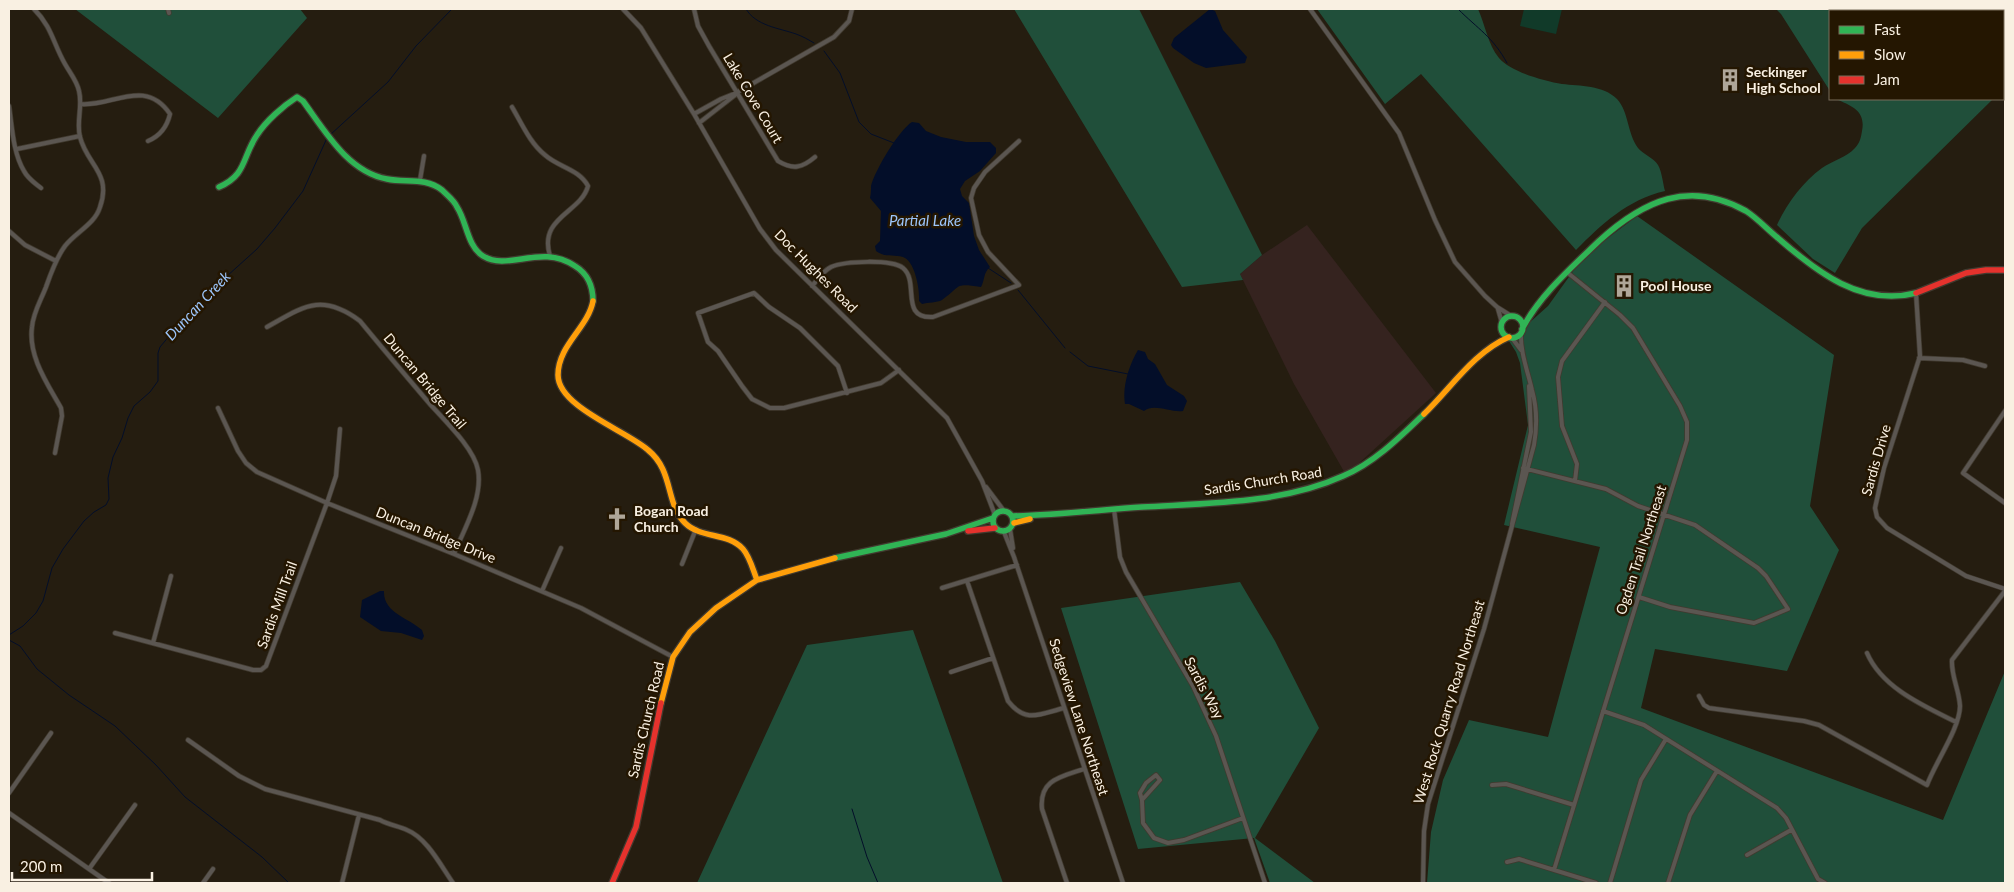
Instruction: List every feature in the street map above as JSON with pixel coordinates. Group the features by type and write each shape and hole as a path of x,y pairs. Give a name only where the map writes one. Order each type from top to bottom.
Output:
{"street":[{"path":"34,9 44,18 58,50 77,85 81,104 80,136 88,156 100,172 103,184 103,197 100,208 94,219 65,246 56,262 32,326 33,352 62,416 55,453"},
{"name":"Doc Hughes Road","path":"623,9 641,28 694,114 760,228 776,250 947,418 982,481 1004,511"},
{"name":"Lake Cove Court","path":"694,9 698,26 778,161 786,166 801,167 815,157"},
{"path":"694,114 736,93 834,37 849,21 852,9"},
{"path":"1310,9 1399,133 1435,220 1455,262 1497,307 1500,312 1503,333 1510,338 1522,331 1531,312 1622,221 1642,208 1678,196 1700,196 1722,200 1745,211 1802,259 1834,281 1862,292 1894,296 1916,293 1954,276 1986,269 2005,270"},
{"path":"699,123 736,93"},
{"path":"81,104 100,104 134,94 146,96 158,102 170,114 168,122 160,134 148,141"},
{"path":"219,188 230,184 241,174 257,136 290,101 297,97 303,101 337,145 359,169 377,177 388,179 420,180 440,189 458,207 471,240 484,256 501,261 550,256 581,268 593,285 593,306 592,312 560,360 557,370 564,393 583,410 628,437 659,460 676,509 685,523 696,529 731,540 743,549 757,580"},
{"path":"9,106 17,149 24,171 30,180 41,188"},
{"path":"512,107 535,145 546,156 581,176 588,186 586,193 558,220 550,232 548,242 550,256"},
{"path":"17,149 80,136"},
{"path":"812,286 830,267 844,263 891,264 902,268 907,275 913,308 918,315 926,318 1019,285 988,252 979,235 972,198 974,188 985,172 1018,141"},
{"path":"420,180 424,156"},
{"path":"9,231 25,246 56,262"},
{"name":"Ogden Trail Northeast","path":"1554,870 1687,440 1687,422 1680,406 1633,328 1605,302 1568,273"},
{"path":"847,393 838,366 800,328 754,293 698,313 708,342 718,351 752,399 770,408 784,408 847,393 881,383 899,370"},
{"name":"Sardis Drive","path":"1916,293 1919,358 1884,468 1875,508 1877,517 1887,528 1966,576 2005,590"},
{"path":"1575,481 1577,464 1562,426 1558,377 1562,361 1605,302"},
{"name":"Duncan Bridge Trail","path":"267,328 311,305 327,305 348,313 360,321 452,430 474,458 478,477 476,498 454,554"},
{"path":"1497,307 1521,322 1522,331"},
{"path":"1502,325 1507,318 1531,312"},
{"name":"Sardis Church Road","path":"1012,516 1196,504 1256,498 1322,486 1339,480 1368,463 1438,400 1493,344 1502,325"},
{"name":"West Rock Quarry Road Northeast","path":"1423,883 1424,827 1428,804 1475,658 1534,445 1536,425 1534,398 1520,341 1522,331"},
{"name":"Sardis Church Road","path":"1493,344 1510,338"},
{"name":"West Rock Quarry Road Northeast","path":"1510,338 1524,354"},
{"path":"1919,358 1963,360 1985,366"},
{"name":"Duncan Bridge Drive","path":"218,408 238,451 246,463 257,472 581,608 673,657"},
{"path":"2005,411 1962,473 2005,502"},
{"name":"Sardis Mill Trail","path":"115,633 253,670 261,670 266,666 336,476 340,429"},
{"path":"1526,469 1606,489 1638,506 1694,525 1758,568 1766,576 1788,608 1754,623 1670,607 1639,597"},
{"name":"Doc Hughes Road","path":"982,481 994,517"},
{"name":"Sardis Way","path":"1114,509 1120,557 1126,572 1193,686 1216,736 1265,883"},
{"path":"994,517 995,528 1009,528 1012,516 1004,511"},
{"name":"Sardis Church Road","path":"612,883 636,827 667,675 673,657 696,626 716,608 757,580 817,562 946,534 984,523 1004,511"},
{"name":"Sardis Church Road","path":"1009,528 1045,515"},
{"name":"Sardis Church Road","path":"946,534 995,528"},
{"name":"Sedgeview Lane Northeast","path":"1009,528 1014,557 1123,883"},
{"path":"682,564 696,529"},
{"path":"542,591 561,548"},
{"path":"942,588 1017,565"},
{"path":"154,644 171,576"},
{"path":"967,581 1008,701 1023,715 1032,716 1064,708"},
{"path":"1698,696 1704,705 1709,708 1804,721 1824,728 1927,785 1956,722 1960,707 1951,668 1952,660 2005,590"},
{"path":"1867,653 1872,663 1895,688 1911,700 1956,722"},
{"path":"951,672 993,658"},
{"path":"1603,711 1644,725 1777,808 1786,818 1818,879 1825,883"},
{"path":"9,793 51,733"},
{"path":"1610,883 1641,780 1666,739"},
{"path":"188,740 239,776 265,790 407,830 420,838 453,883"},
{"path":"1067,883 1042,809 1041,799 1045,788 1054,780 1084,769"},
{"path":"1668,883 1690,815 1718,771"},
{"path":"1142,800 1160,780 1156,775 1146,783 1140,793 1144,823 1154,838 1168,843 1184,840 1243,818"},
{"path":"1492,785 1506,784 1574,805"},
{"path":"89,869 135,805"},
{"path":"9,813 109,883"},
{"path":"342,883 359,815"},
{"path":"1747,855 1792,830"},
{"path":"1507,862 1519,859 1596,883"},
{"path":"203,883 213,869"},
{"path":"1813,883 1818,879"}],"shaded area":[{"path":"1307,225 1436,393 1346,475 1294,384 1240,274 1262,255"}],"green space":[{"path":"75,9 300,9 307,18 218,118"},
{"path":"1014,9 1139,9 1262,255 1240,274 1243,280 1182,287"},
{"path":"1317,9 1478,9 1495,53 1511,68 1546,81 1605,91 1617,99 1624,110 1634,142 1638,148 1658,165 1665,191 1639,200 1616,214 1576,250 1421,74 1385,104"},
{"path":"1524,9 1562,9 1556,34 1520,26"},
{"path":"1776,9 2005,9 2005,87 2004,10 1829,10 1829,89"},
{"path":"1838,100 1992,100 1862,228 1835,273 1813,259 1777,225 1791,201 1808,180 1822,168 1852,151 1857,146 1863,124 1860,114 1852,107"},
{"path":"1637,216 1834,355 1810,506 1839,550 1787,671 1655,649 1641,708 1943,820 2005,671 2005,883 1427,883 1431,832 1443,780 1469,720 1548,737 1600,547 1504,525 1528,425 1520,363 1509,341 1548,306 1584,256"},
{"path":"1240,582 1275,641 1319,728 1255,838 1315,883 1270,883 1254,838 1138,849 1061,608"},
{"path":"913,630 1003,883 697,883 807,645"}],"water":[{"path":"1210,9 1215,11 1223,30 1247,57 1245,63 1206,68 1194,63 1171,45 1174,38"},
{"name":"Partial Lake","path":"912,122 919,123 926,131 941,137 966,142 990,142 996,148 996,153 980,171 965,181 960,189 962,196 969,203 974,236 979,250 990,267 986,272 981,287 962,286 940,301 922,304 919,301 916,276 911,264 903,257 886,255 876,251 875,246 880,241 881,211 870,198 873,179 882,161 894,142"},
{"path":"1138,350 1145,352 1148,359 1155,364 1167,385 1184,396 1187,401 1183,411 1153,408 1144,411 1125,404 1124,390 1127,376"},
{"path":"380,591 384,591 385,598 392,610 422,630 424,636 422,640 401,633 381,631 360,617 362,600"}],"waterway":[{"name":"Duncan Creek","path":"330,135 388,82 416,46 452,9"},
{"path":"746,9 750,15 762,23 798,35 814,43"},
{"path":"1458,9 1491,40 1507,63"},
{"path":"824,51 840,73 859,122 871,134 894,143"},
{"name":"Duncan Creek","path":"9,635 23,626 36,613 43,601 52,568 63,549 84,521 106,505 109,499 108,478 113,457 122,438 128,418 134,406 150,392 158,381 158,353 160,347 196,304 257,249 275,228 303,191 327,138"},
{"path":"988,268 1011,283"},
{"path":"1018,290 1065,348"},
{"path":"1070,352 1088,366 1128,374"},
{"path":"9,640 20,646 37,669 69,695 115,726 156,765 185,797 262,857 289,883"},
{"path":"852,809 867,857 878,883"}],"traffic: fast":[{"path":"219,187 235,177 243,165 252,143 265,124 297,97 303,101 339,149 361,168 373,175 387,179 429,183 442,190 456,204 470,240 483,256 503,261 537,257 550,257 562,260 580,269 591,285 593,301"},
{"path":"1522,329 1529,317 1557,282 1616,227 1650,205 1686,196 1725,201 1746,211 1808,263 1841,284 1858,291 1877,295 1896,296 1916,293"},
{"path":"1512,316 1522,323 1523,327 1516,337 1512,338 1502,331 1501,327 1508,317 1512,316"},
{"path":"1013,516 1219,503 1295,492 1354,471 1386,449 1424,414"},
{"path":"999,511 1007,511 1013,517 1013,521 1013,525 1007,531 999,531 993,525 993,517 999,511"},
{"path":"835,558 946,534 993,518"}],"traffic: slow":[{"path":"593,301 590,311 559,364 558,375 561,387 569,398 581,408 648,450 662,467 674,506 685,523 691,528 737,544 748,556 757,580"},
{"path":"1424,414 1474,361 1496,344 1509,337"},
{"path":"1014,523 1030,519"},
{"path":"661,703 673,657 690,632 716,608 757,580 835,558"}],"traffic: jam":[{"path":"1916,293 1966,273 2005,270"},
{"path":"968,531 995,528"},
{"path":"612,883 636,827 661,703"}],"place":[{"name":"Seckinger High School","path":"1730,80"},
{"name":"Pool House","path":"1624,286"},
{"name":"Bogan Road Church","path":"617,519"}]}
